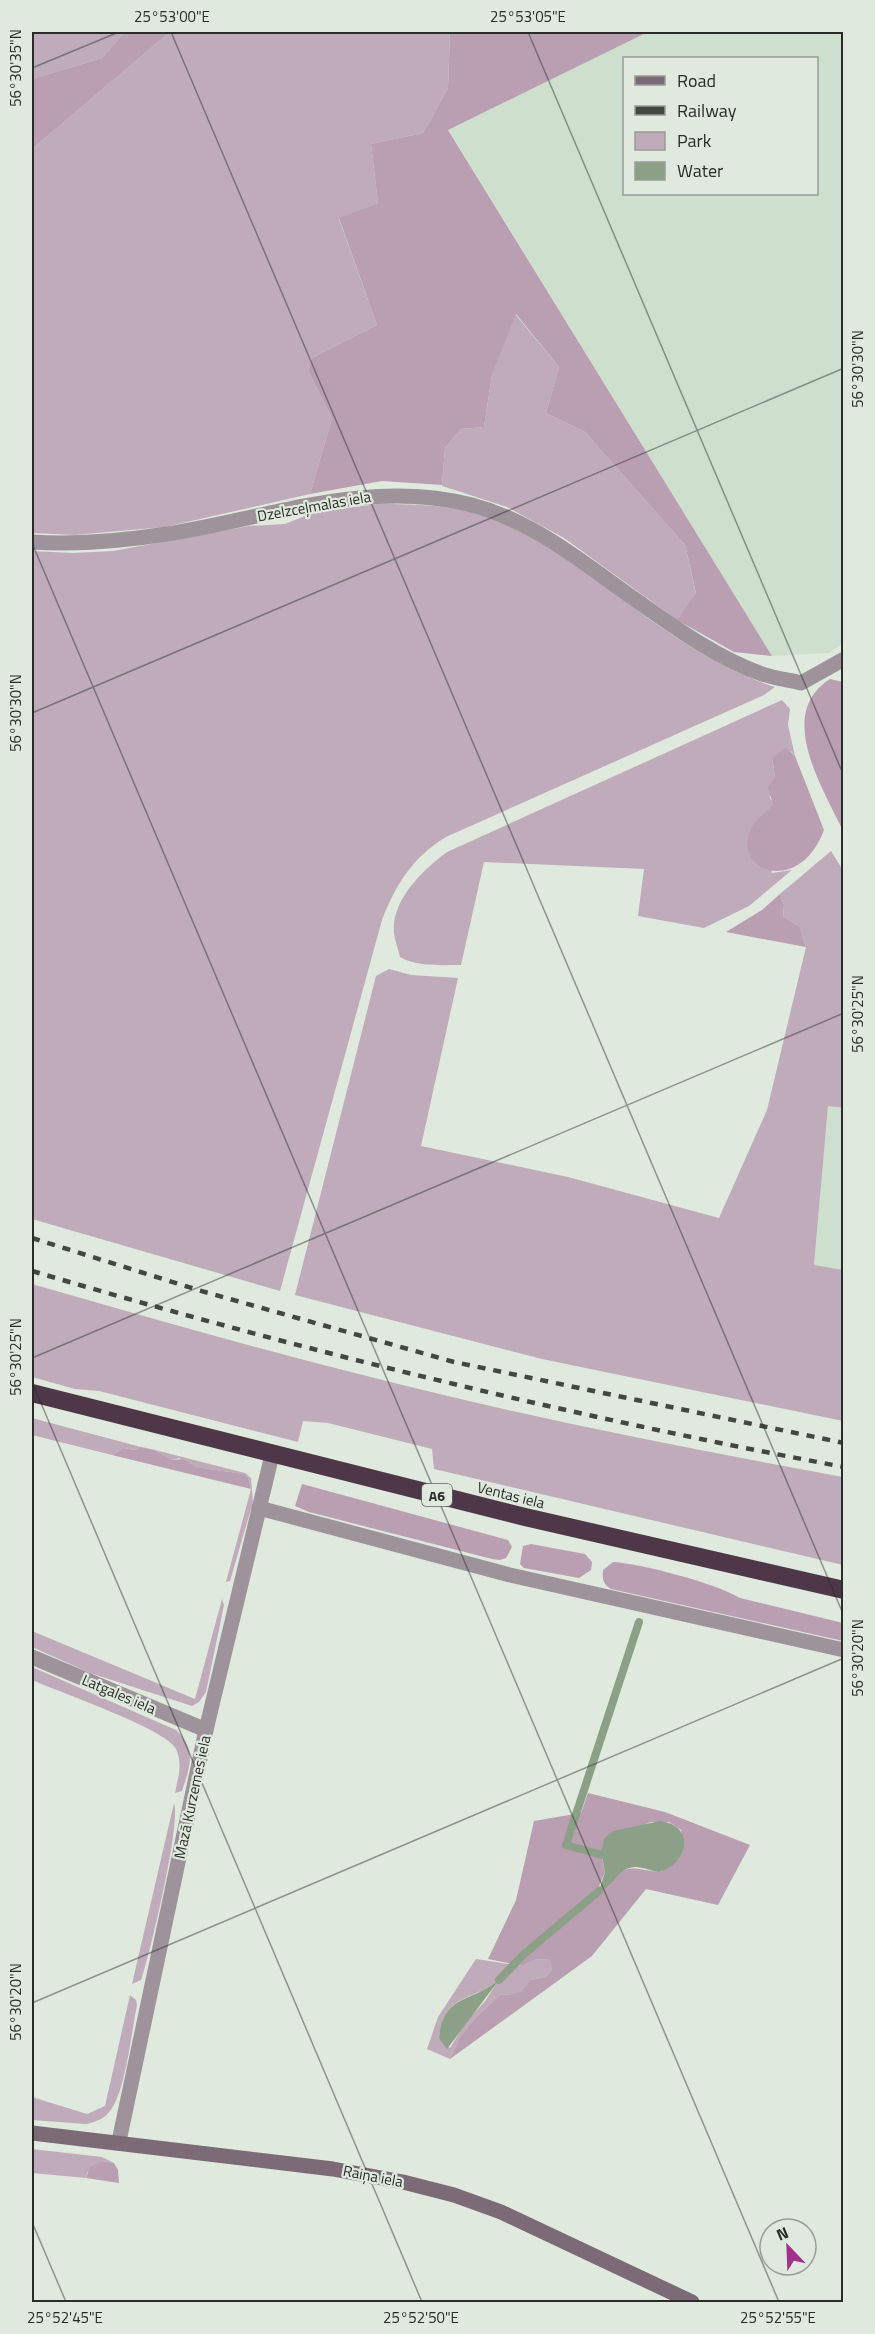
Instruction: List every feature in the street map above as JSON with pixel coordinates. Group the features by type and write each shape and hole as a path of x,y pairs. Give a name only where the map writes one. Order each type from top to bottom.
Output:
{"highway":[{"name":"Ventas iela","path":"32,1394 272,1455 843,1590"}],"street":[{"name":"Dzelzceļmalas iela","path":"32,542 69,544 168,534 351,497 389,494 432,498 497,513 532,531 567,550 641,604 731,660 762,674 801,683 843,659"},
{"name":"Mazā Kurzemes iela","path":"119,2141 206,1731 272,1455"},
{"path":"259,1508 510,1575 843,1650"},
{"name":"Latgales iela","path":"32,1657 206,1731"},
{"name":"Raiņa iela","path":"32,2133 119,2141 333,2169 446,2193 501,2212 692,2302"}],"shaded area":[{"path":"125,32 170,32 32,149 32,79 102,58"},
{"path":"450,32 648,32 448,130 772,656 734,652 677,620 696,593 685,545 585,432 546,413 559,367 516,314 492,375 484,427 461,429 445,448 442,485 382,481 310,494 332,418 308,371 312,358 377,325 339,218 378,203 371,144 423,133 448,88"},
{"path":"648,32 843,32 843,643 829,653 772,656 448,129"},
{"path":"830,679 843,682 843,831 808,752 805,731 806,711 814,694"},
{"path":"786,747 795,756 824,830 813,851 799,864 785,870 771,870 759,865 750,856 747,844 753,826 773,805 768,787 775,777 772,758"},
{"path":"780,894 784,905 783,917 800,927 806,947 726,932 762,910"},
{"path":"828,1106 843,1108 843,1270 814,1266"},
{"path":"141,1447 155,1450 172,1460 183,1459 196,1467 244,1474 248,1477 251,1489 112,1455 123,1448 135,1450"},
{"path":"302,1484 508,1540 512,1547 506,1558 492,1559 309,1512 295,1506"},
{"path":"531,1544 585,1554 592,1562 591,1570 579,1578 524,1568 520,1564 523,1546"},
{"path":"613,1562 678,1575 714,1586 740,1598 843,1623 843,1641 611,1589 603,1579 603,1570"},
{"path":"588,1793 665,1812 750,1845 718,1905 646,1889 592,1956 450,2059 459,2038 475,2018 500,1995 521,1991 530,1980 546,1977 552,1969 551,1960 537,1959 522,1966 488,1959 516,1900 534,1821 581,1813","holes":["651,1822 669,1822 681,1830 682,1851 678,1860 660,1872 625,1870 619,1873 608,1887 599,1886 605,1872 601,1853 620,1830 635,1828"]},
{"path":"102,2161 114,2163 118,2170 119,2183 86,2178 90,2167"}],"green space":[{"path":"32,32 125,32 102,58 32,79"},
{"path":"170,32 450,32 448,88 423,133 371,144 378,203 339,219 377,325 312,358 308,371 332,418 310,494 165,527 74,535 32,533 32,149"},
{"path":"515,314 559,367 546,413 585,432 685,545 696,594 677,620 564,538 507,507 442,486 445,448 461,429 484,427 492,375"},
{"path":"378,504 426,505 461,510 491,517 510,525 565,558 691,647 732,670 775,687 764,695 446,837 424,853 407,872 382,920 280,1291 32,1219 32,551 73,553 113,551 249,526 285,524 315,512"},
{"path":"782,700 790,709 788,725 795,756 791,751 772,758 775,777 770,798 774,805 758,820 772,873 792,870 749,906 704,928 638,916 644,869 484,862 461,965 422,964 400,957 394,933 394,921 398,909 410,887 447,852"},
{"path":"831,851 844,872 844,1108 828,1106 814,1265 843,1270 843,1421 542,1359 295,1295 376,976 389,969 411,975 458,978 421,1146 568,1177 719,1218 767,1110 806,947 800,927 783,917 784,905 780,894"},
{"path":"32,1284 189,1329 452,1397 648,1440 843,1477 843,1565 434,1469 432,1449 328,1423 303,1421 298,1442 99,1391 75,1389 32,1377"},
{"path":"32,1418 141,1447 135,1450 123,1448 112,1455 32,1435"},
{"path":"155,1450 245,1473 251,1478 253,1502 230,1581 226,1582 251,1489 248,1477 243,1474 196,1467 179,1458 172,1460"},
{"path":"222,1599 224,1605 206,1692 199,1702 192,1706 90,1673 32,1647 32,1631 195,1699"},
{"path":"32,1667 176,1730 187,1744 190,1759 182,1791 175,1793 179,1760 176,1749 168,1741 133,1721 32,1680"},
{"path":"174,1803 175,1816 169,1861 151,1944 141,1980 132,1984"},
{"path":"476,1959 522,1966 537,1959 552,1960 552,1969 546,1977 530,1980 521,1991 514,1994 500,1995 475,2018 459,2038 450,2059 427,2049 438,2017","holes":["497,1982 486,2000 466,2022 450,2048 439,2038 441,2024 451,2007"]},
{"path":"130,1995 136,2000 137,2005 124,2076 110,2111 100,2120 86,2124 32,2120 32,2097 87,2114 105,2106"},
{"path":"32,2149 102,2157 114,2163 102,2161 87,2173 86,2178 32,2173"}],"water":[{"path":"660,1821 672,1824 683,1837 682,1853 677,1861 669,1868 659,1872 638,1867 629,1868 599,1891 605,1872 601,1852 604,1839 613,1831"},
{"path":"499,1980 447,2049 439,2038 446,2014 452,2006"}],"waterway":[{"path":"602,1855 566,1845 639,1622"},
{"path":"499,1980 523,1955 599,1891"}],"railway":[{"path":"32,1238 198,1290 454,1362 844,1443"},
{"path":"32,1271 233,1328 435,1380 639,1426 844,1467"}]}
